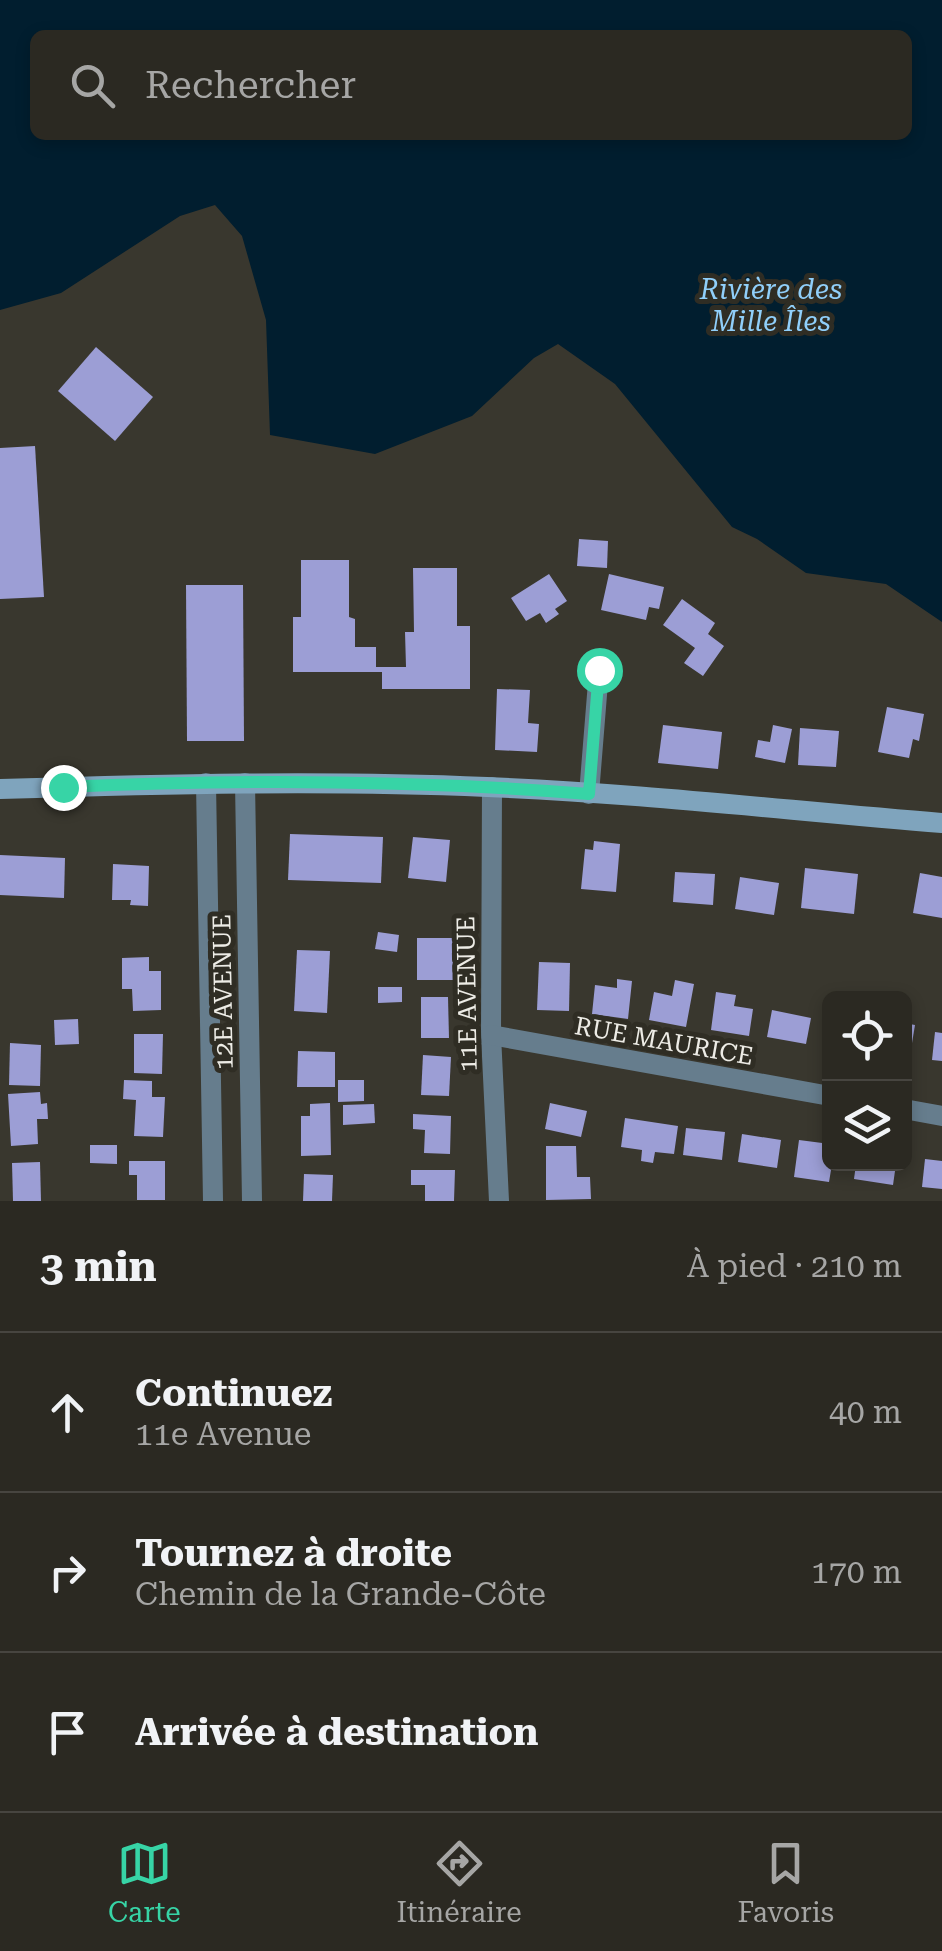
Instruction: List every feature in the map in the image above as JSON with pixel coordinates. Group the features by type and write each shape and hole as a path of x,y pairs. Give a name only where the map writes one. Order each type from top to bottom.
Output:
{"main road":[{"path":"0,788 396,783 589,794 942,824"}],"street":[{"path":"589,794 599,670"},
{"name":"12E AVENUE","path":"245,782 252,1201"},
{"name":"12E AVENUE","path":"206,784 213,1201"},
{"name":"11E AVENUE","path":"492,787 491,1035 499,1201"},
{"name":"RUE MAURICE","path":"491,1035 822,1095"},
{"path":"912,1110 942,1116"}],"water":[{"name":"Rivière des Mille Îles","path":"0,0 942,0 942,622 886,584 806,573 757,539 732,527 615,384 558,344 534,358 472,416 375,454 270,435 266,320 242,236 215,205 180,216 61,293 0,310"}],"building":[{"path":"96,347 153,397 115,441 58,391"},
{"path":"35,446 44,597 0,599 0,448"},
{"path":"579,539 608,541 607,568 577,566"},
{"path":"301,560 349,560 349,617 355,619 355,647 376,647 376,667 406,667 405,632 414,632 413,568 457,568 457,626 470,626 470,689 382,689 382,672 293,672 293,617 301,617"},
{"path":"549,574 567,601 555,609 559,614 546,623 540,613 526,621 511,598"},
{"path":"609,574 664,587 659,609 649,607 646,620 601,610"},
{"path":"186,585 243,585 244,741 187,741"},
{"path":"682,599 715,623 708,634 724,646 703,676 684,663 695,648 663,625"},
{"path":"497,689 530,690 528,723 539,724 537,752 495,750"},
{"path":"887,707 924,714 919,741 913,739 909,758 878,752"},
{"path":"663,725 722,732 718,769 658,763"},
{"path":"773,725 792,729 785,763 755,757 758,740 770,742"},
{"path":"800,728 839,731 836,767 798,765"},
{"path":"290,834 383,837 381,883 288,880"},
{"path":"413,837 450,840 446,882 408,878"},
{"path":"594,841 620,844 616,892 581,889 585,849 593,850"},
{"path":"0,855 65,858 64,898 0,895"},
{"path":"113,864 149,866 148,906 130,905 131,900 112,900"},
{"path":"805,868 858,874 854,914 801,908"},
{"path":"675,872 715,874 713,905 673,902"},
{"path":"920,873 942,877 942,918 913,913"},
{"path":"740,877 779,883 774,915 735,909"},
{"path":"378,932 399,935 397,952 375,949"},
{"path":"417,938 453,938 453,980 417,980"},
{"path":"297,950 330,951 327,1013 294,1011"},
{"path":"149,957 149,971 161,971 161,1010 133,1011 132,989 122,989 122,958"},
{"path":"539,962 570,963 569,1011 537,1010"},
{"path":"617,979 632,981 628,1019 592,1014 595,985 617,988"},
{"path":"675,980 694,984 686,1027 649,1020 654,992 672,996"},
{"path":"378,987 402,987 402,1002 378,1003"},
{"path":"716,992 736,995 734,1006 753,1009 749,1036 711,1030"},
{"path":"421,997 448,997 449,1038 421,1038"},
{"path":"772,1010 811,1018 806,1044 767,1037"},
{"path":"78,1019 79,1044 55,1045 54,1020"},
{"path":"935,1032 942,1033 942,1061 932,1060"},
{"path":"134,1034 163,1034 162,1074 134,1073"},
{"path":"10,1043 41,1045 40,1086 9,1085"},
{"path":"298,1051 335,1052 335,1087 297,1087"},
{"path":"423,1055 451,1057 449,1096 421,1095"},
{"path":"124,1080 152,1081 152,1097 165,1097 163,1137 134,1136 136,1100 123,1099"},
{"path":"338,1080 364,1080 364,1101 338,1102"},
{"path":"40,1092 41,1104 47,1103 48,1119 37,1119 38,1144 11,1146 8,1094"},
{"path":"330,1103 331,1155 301,1156 301,1116 310,1116 310,1104"},
{"path":"550,1103 587,1111 581,1137 545,1129"},
{"path":"374,1104 375,1123 343,1125 343,1105"},
{"path":"413,1114 451,1116 450,1154 424,1153 425,1130 413,1129"},
{"path":"625,1118 678,1126 674,1154 655,1152 653,1163 641,1161 642,1150 621,1147"},
{"path":"686,1128 725,1132 722,1160 683,1155"},
{"path":"742,1134 781,1140 777,1168 738,1162"},
{"path":"799,1140 822,1143 822,1171 831,1171 829,1182 794,1177"},
{"path":"90,1145 117,1145 117,1164 90,1163"},
{"path":"546,1146 576,1146 577,1177 590,1177 591,1199 546,1200"},
{"path":"925,1159 942,1161 942,1189 922,1187"},
{"path":"129,1161 165,1161 165,1200 137,1200 137,1175 129,1175"},
{"path":"40,1162 41,1201 13,1201 12,1163"},
{"path":"411,1170 455,1170 454,1201 425,1201 425,1185 411,1185"},
{"path":"855,1171 895,1171 893,1185 854,1179"},
{"path":"304,1174 333,1175 332,1201 303,1201"}],"route":[{"path":"63,787 314,782 589,794 599,670"}]}
